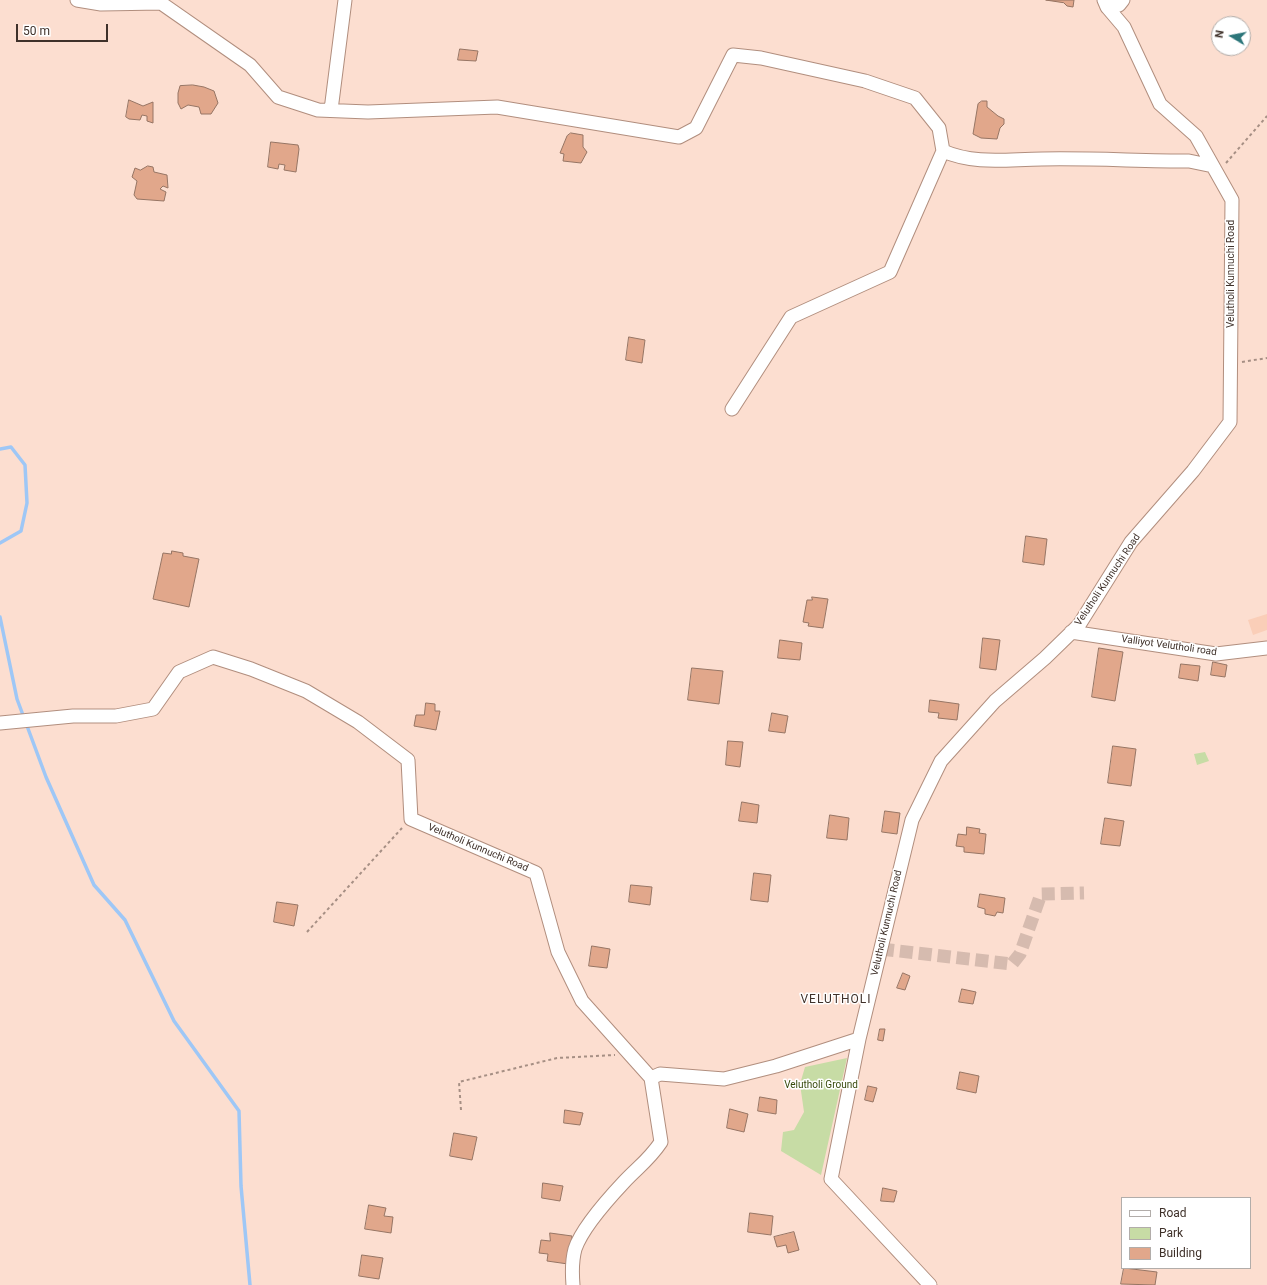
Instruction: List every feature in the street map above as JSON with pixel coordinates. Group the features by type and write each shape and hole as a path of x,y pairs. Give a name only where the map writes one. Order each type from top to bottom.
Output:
{"street":[{"path":"77,0 101,4 161,3 250,66 278,97 318,110 368,112 497,107 679,137 696,128 733,55 761,58 865,81 915,98 939,128 943,151 890,272 791,317 732,409"},
{"path":"331,110 345,0"},
{"path":"1106,3 1119,5 1123,0"},
{"name":"Velutholi Kunnuchi Road","path":"930,1285 831,1179 859,1038 912,820 941,762 995,701 1045,658 1079,625 1131,542 1193,472 1230,422 1232,200 1196,136 1160,104 1124,27 1106,3"},
{"path":"943,151 957,157 983,161 1042,159 1189,161 1215,169"},
{"name":"Valliyot Velutholi road","path":"1072,632 1216,654 1267,648"},
{"path":"0,723 73,716 116,716 153,709 178,672 213,658 251,668 306,691 358,722 408,760 411,819"},
{"name":"Velutholi Kunnuchi Road","path":"411,819 536,874 558,952 582,1001 651,1078"},
{"path":"573,1285 572,1270 575,1248 593,1218 624,1181 651,1157 661,1142 651,1078 660,1074 724,1079 776,1066 859,1038"}],"path":[{"path":"1215,169 1267,116"},
{"path":"1231,363 1267,358"},
{"path":"307,932 411,819"},
{"path":"461,1110 459,1082 557,1058 630,1055"}],"shaded area":[{"path":"1267,614 1267,630 1253,635 1248,620"}],"green space":[{"path":"1205,752 1209,761 1197,765 1194,754"},
{"name":"Velutholi Ground","path":"847,1058 821,1175 781,1151 783,1132 794,1130 804,1112 800,1084 805,1067"}],"building":[{"path":"1046,0 1074,0 1073,7 1067,6 1064,3"},
{"path":"460,49 478,51 476,61 458,60"},
{"path":"193,85 214,91 218,103 211,114 201,114 199,107 188,105 181,109 178,103 180,86"},
{"path":"129,100 143,106 153,102 153,123 147,121 147,116 142,115 140,120 129,119 126,117"},
{"path":"982,101 987,101 987,107 1004,119 1004,124 1000,128 997,139 981,138 973,134 978,104"},
{"path":"571,133 583,135 583,147 587,152 581,163 563,161 564,154 560,153 567,136"},
{"path":"271,142 298,145 299,149 296,172 284,170 285,165 279,164 278,169 268,167"},
{"path":"148,166 153,167 154,172 167,175 168,188 163,186 160,189 166,192 164,201 137,199 134,195 137,181 132,177 135,168 140,170"},
{"path":"629,337 645,340 642,363 626,360"},
{"path":"1026,536 1047,539 1044,565 1023,562"},
{"path":"172,551 183,553 183,556 199,559 189,607 153,599 163,553 171,554"},
{"path":"812,597 828,599 823,628 808,626 809,623 803,622 807,600 812,600"},
{"path":"983,638 1000,640 996,670 980,668"},
{"path":"780,640 802,643 800,660 778,658"},
{"path":"1099,648 1123,652 1115,701 1092,697"},
{"path":"1213,662 1227,665 1225,677 1211,675"},
{"path":"1181,664 1200,666 1198,681 1179,678"},
{"path":"692,668 723,671 719,704 688,700"},
{"path":"930,700 959,704 957,720 938,718 939,713 929,712"},
{"path":"426,703 435,704 435,711 440,711 436,730 414,726 416,715 424,715"},
{"path":"772,713 788,716 785,733 769,731"},
{"path":"728,741 743,742 740,767 726,765"},
{"path":"1113,746 1136,749 1131,786 1108,783"},
{"path":"742,802 759,805 757,823 739,821"},
{"path":"885,811 900,813 897,834 882,832"},
{"path":"830,815 849,818 847,840 827,838"},
{"path":"1105,818 1124,821 1120,846 1101,844"},
{"path":"967,827 980,829 979,833 986,834 984,854 964,852 964,847 956,846 958,834 966,835"},
{"path":"754,873 771,875 768,902 751,900"},
{"path":"631,885 652,887 650,905 629,902"},
{"path":"980,894 1005,898 1003,913 997,912 995,916 985,914 985,909 978,907"},
{"path":"277,902 298,905 294,926 274,922"},
{"path":"592,946 610,949 607,968 589,966"},
{"path":"903,973 910,976 905,990 897,988"},
{"path":"962,989 976,992 973,1004 959,1002"},
{"name":"VELUTHOLI","path":"880,1029 885,1029 883,1041 878,1040"},
{"path":"960,1072 979,1076 976,1093 957,1089"},
{"path":"868,1086 877,1088 873,1102 865,1100"},
{"path":"760,1097 777,1100 776,1114 758,1111"},
{"path":"730,1109 748,1114 744,1132 727,1128"},
{"path":"565,1110 583,1113 580,1125 564,1123"},
{"path":"454,1133 477,1137 472,1160 450,1156"},
{"path":"543,1183 563,1186 560,1201 542,1198"},
{"path":"883,1188 897,1191 894,1202 881,1201"},
{"path":"369,1205 386,1208 384,1216 393,1217 391,1233 365,1229"},
{"path":"750,1213 773,1216 771,1235 748,1232"},
{"path":"794,1232 799,1250 788,1253 786,1245 777,1247 774,1237"},
{"path":"550,1233 572,1236 568,1264 547,1261 548,1254 539,1253 541,1240 550,1241"},
{"path":"362,1255 383,1258 379,1279 359,1276"},
{"path":"1124,1269 1157,1272 1155,1285 1121,1284"}],"waterway":[{"path":"0,449 11,447 25,465 27,503 21,531 0,543"},
{"path":"0,617 17,699 46,777 94,885 125,920 174,1021 239,1111 241,1186 250,1285"}],"tunnel":[{"path":"881,949 1012,964 1020,954 1041,894 1084,893"}],"district":[{"name":"VELUTHOLI","path":"836,1000"}]}
